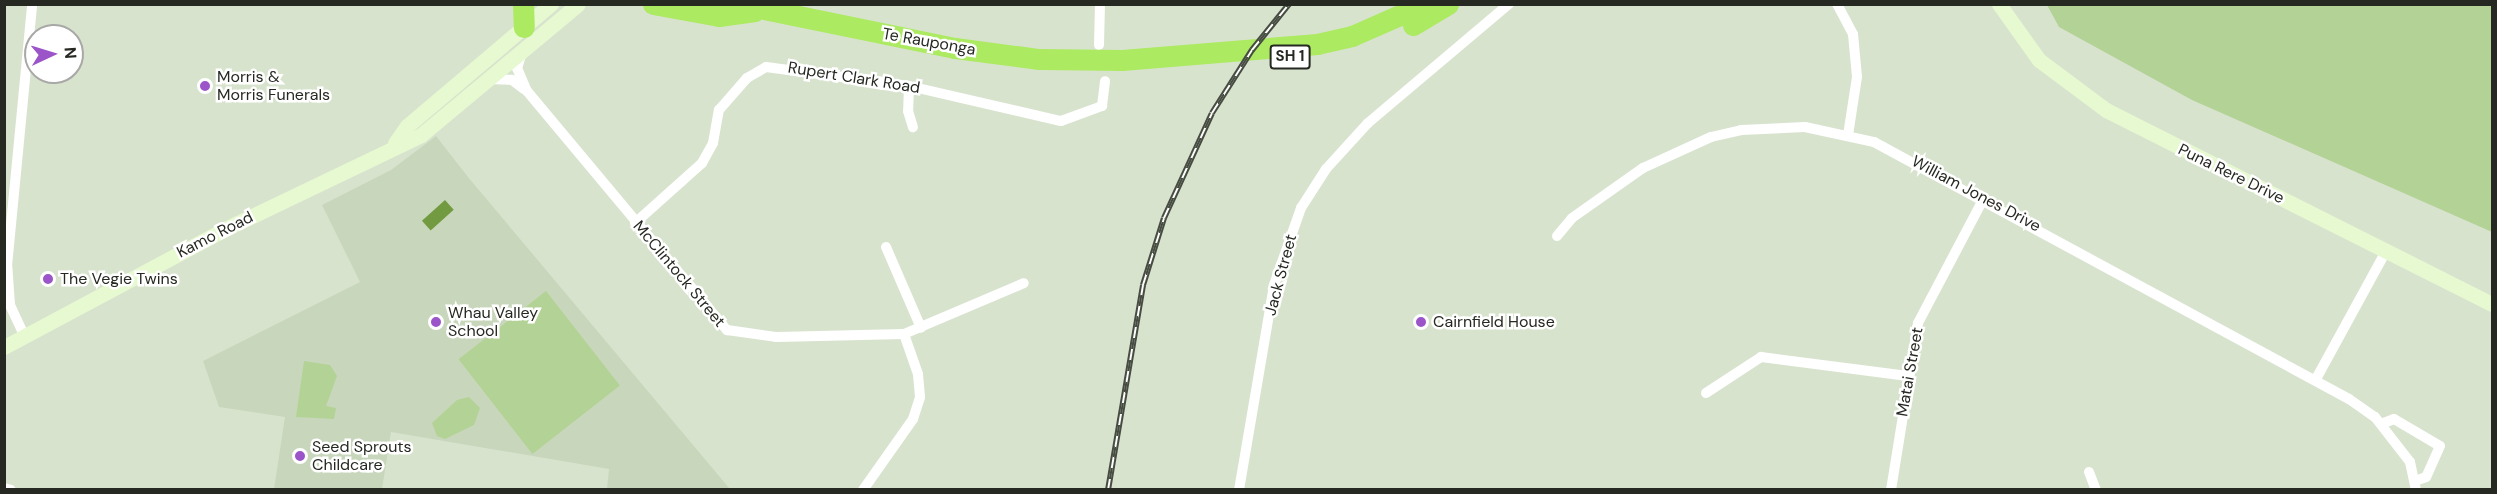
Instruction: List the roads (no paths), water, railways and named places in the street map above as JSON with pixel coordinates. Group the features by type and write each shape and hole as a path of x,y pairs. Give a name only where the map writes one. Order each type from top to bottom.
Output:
{"highway":[{"path":"523,4 524,27"},
{"name":"SH 1","path":"653,4 719,16 747,8"},
{"name":"Te Rauponga","path":"747,8 955,48 1039,59 1122,60 1317,44 1352,36 1425,4"},
{"name":"Te Rauponga","path":"1122,60 1149,65 1322,55 1396,33 1448,4"}],"main road":[{"name":"Kamo Road","path":"395,143 407,126 551,4"},
{"name":"Kamo Road","path":"4,347 395,143 421,135 578,4"},
{"name":"Puna Rere Drive","path":"1999,4 2039,60 2091,101 2493,304"}],"street":[{"path":"24,335 10,305 6,270 32,4"},
{"path":"1099,45 1100,4"},
{"name":"Jack Street","path":"1239,489 1274,285 1301,208 1326,169 1368,123 1509,4"},
{"path":"1837,4 1853,34 1857,78 1848,135"},
{"name":"McClintock Street","path":"522,52 517,68 527,91"},
{"name":"Rupert Clark Road","path":"635,223 710,154 719,110 756,71 776,66 909,86 1061,121 1097,111 1106,99 1105,81"},
{"name":"McClintock Street","path":"488,79 512,80 527,91 635,223 727,330 776,337 904,334 1024,283"},
{"path":"909,86 908,111 913,127"},
{"name":"William Jones Drive","path":"1557,236 1572,218 1681,147 1741,130 1776,127 1848,135 1896,152 2316,378 2381,424 2410,462 2416,485 2426,477 2440,446 2394,419 2381,424"},
{"name":"Matai Street","path":"1891,489 1918,323 1984,198"},
{"path":"886,247 921,328"},
{"path":"2316,378 2386,251"},
{"path":"863,489 913,418 920,397 918,374 904,334"},
{"path":"1706,393 1761,357 1908,376"},
{"path":"2090,472 2096,489"},
{"path":"4,489 11,489"}],"railway":[{"path":"1108,490 1143,285 1164,218 1212,113 1252,50 1289,4"}],"place":[{"name":"Morris & Morris Funerals","path":"205,86"},
{"name":"The Vegie Twins","path":"48,279"},
{"name":"Whau Valley School","path":"436,322"},
{"name":"Cairnfield House","path":"1421,322"},
{"name":"Seed Sprouts Childcare","path":"300,456"}]}
